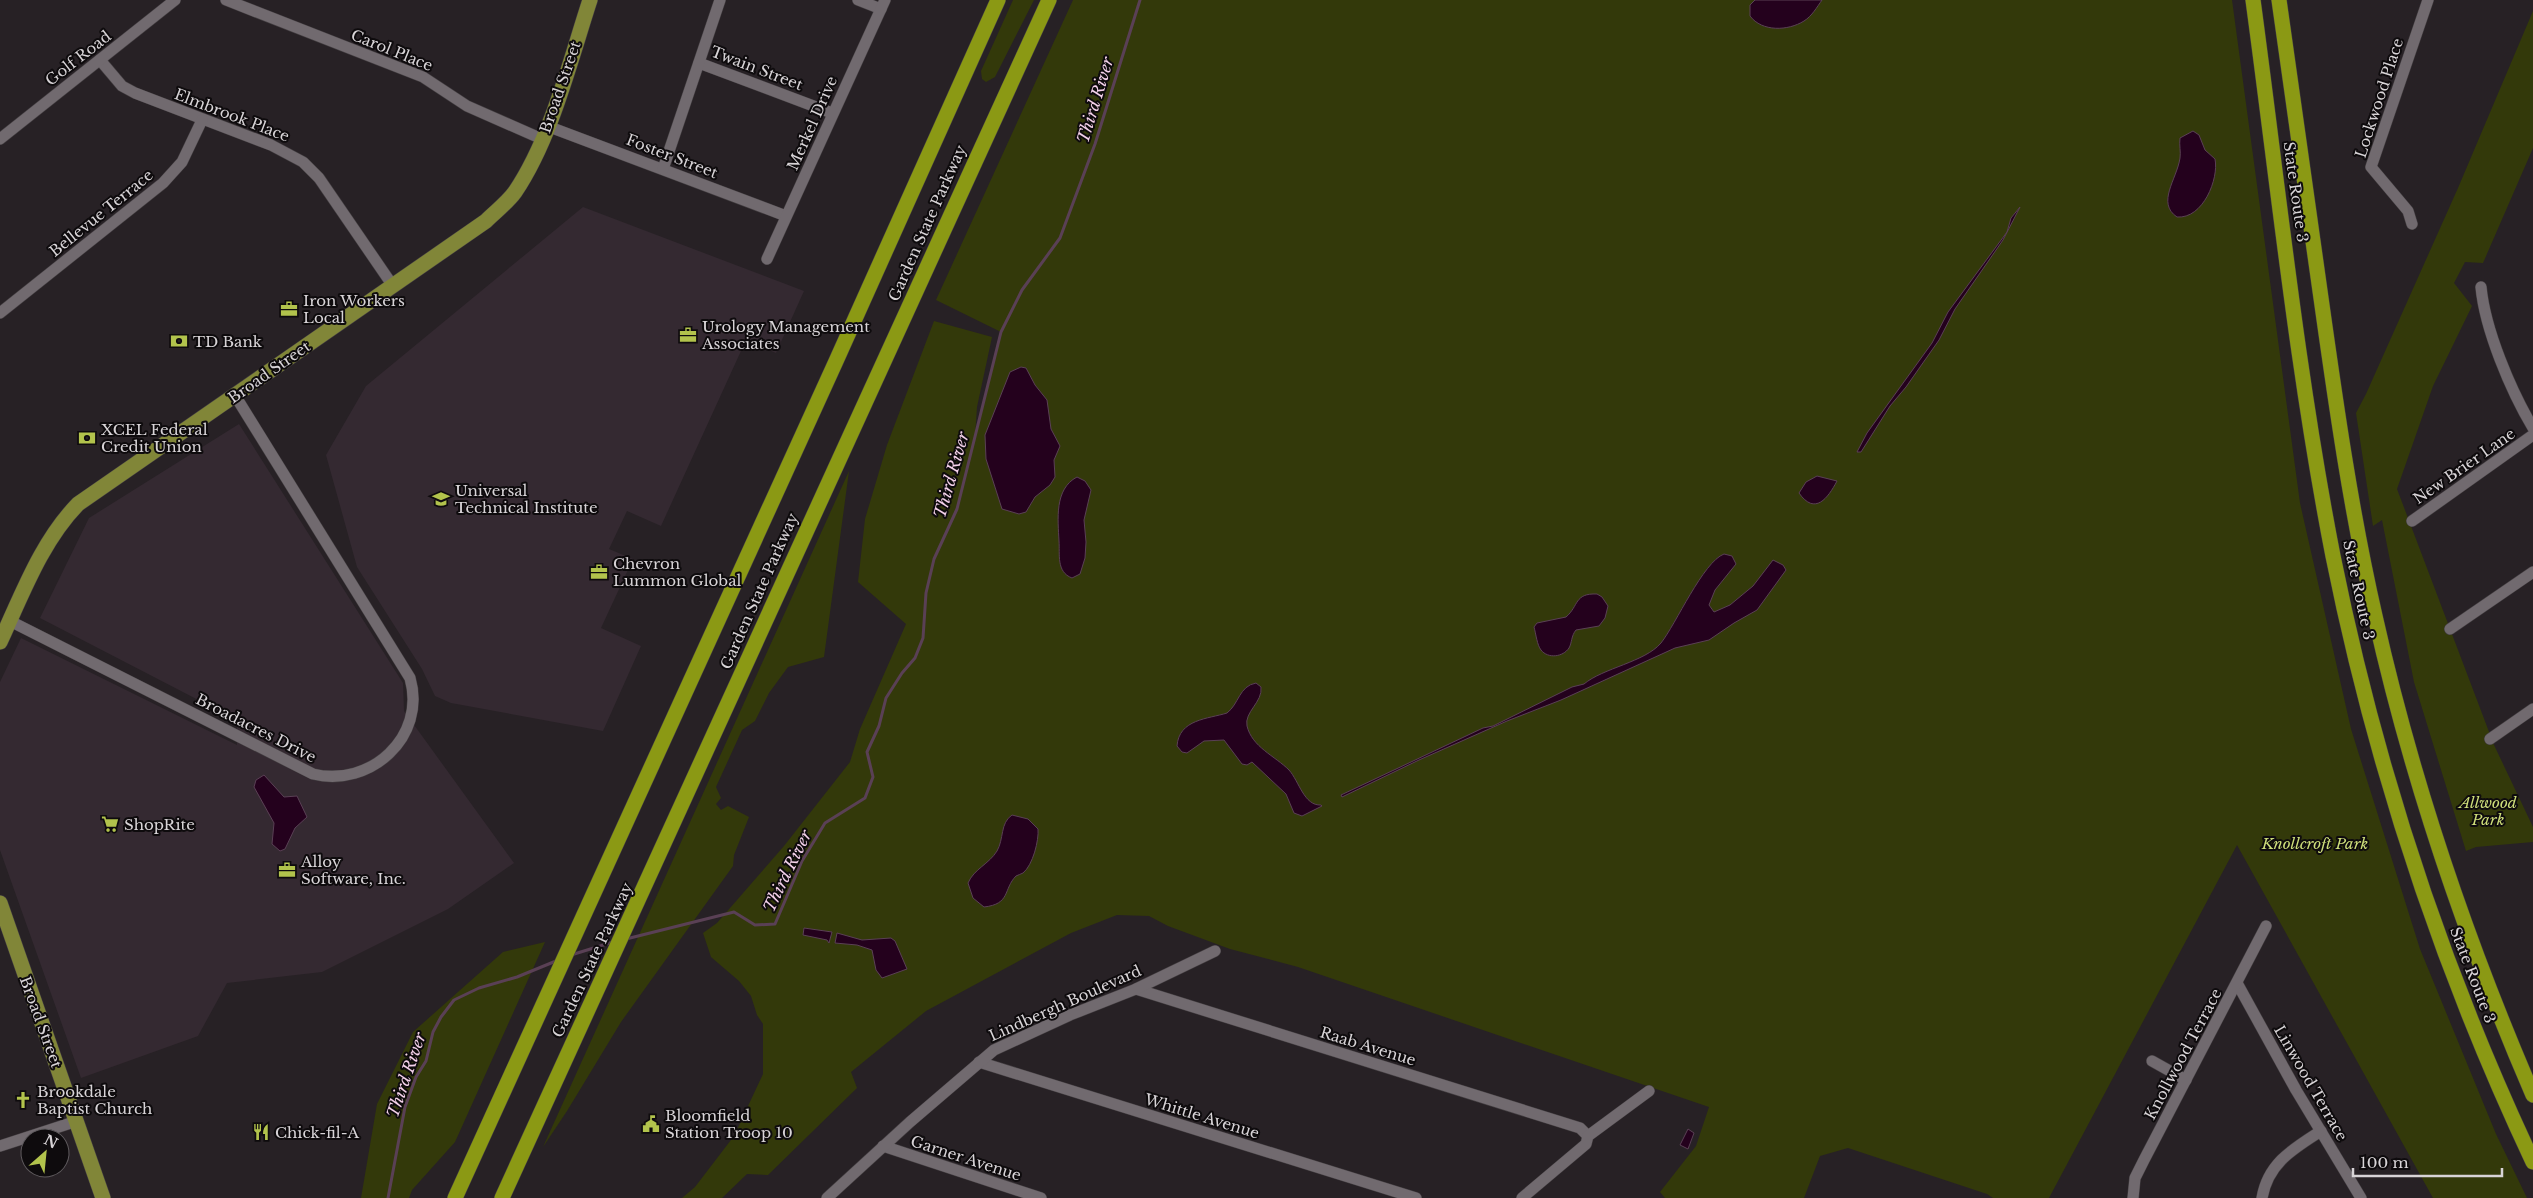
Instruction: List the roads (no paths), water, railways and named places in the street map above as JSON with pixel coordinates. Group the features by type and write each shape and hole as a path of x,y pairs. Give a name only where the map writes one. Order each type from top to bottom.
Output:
{"highway":[{"name":"Garden State Parkway","path":"455,1198 560,970 998,0"},
{"name":"Garden State Parkway","path":"502,1198 1049,0"},
{"path":"2243,0 2272,142"},
{"name":"State Route 3","path":"2253,0 2322,492 2340,591 2366,697 2406,838 2441,941 2481,1043 2533,1162"},
{"name":"State Route 3","path":"2279,0 2341,437 2374,616 2401,723 2437,845 2482,973 2533,1095"}],"main road":[{"name":"Broad Street","path":"0,642 51,538 64,518 78,504 236,397 486,221 514,193 533,162 545,133 590,0"},
{"name":"Broad Street","path":"0,903 104,1198"}],"street":[{"name":"Golf Road","path":"0,139 175,0"},
{"name":"Carol Place","path":"226,0 423,77 467,106 545,133"},
{"path":"663,169 720,0"},
{"path":"858,0 883,4"},
{"name":"Lockwood Place","path":"2412,224 2408,210 2371,167 2424,1"},
{"name":"Merkel Drive","path":"767,259 883,4"},
{"name":"Elmbrook Place","path":"100,60 122,86 134,93 271,145 303,162 319,178 393,286"},
{"name":"Twain Street","path":"699,63 832,113"},
{"name":"Bellevue Terrace","path":"0,314 163,183 182,162 202,120"},
{"name":"Foster Street","path":"545,133 663,169 786,216"},
{"path":"2481,287 2482,304 2500,356 2521,407 2533,428"},
{"name":"Broadacres Drive","path":"10,621 313,774 333,778 356,773 385,757 397,747 412,720 414,707 410,678 236,397"},
{"name":"New Brier Lane","path":"2412,521 2533,435"},
{"path":"2450,629 2533,572"},
{"path":"2490,739 2533,709"},
{"name":"Knollwood Terrace","path":"2133,1198 2135,1178 2266,926"},
{"name":"Lindbergh Boulevard","path":"827,1198 883,1146 994,1050 1136,989 1214,951"},
{"name":"Linwood Terrace","path":"2236,983 2360,1198"},
{"name":"Raab Avenue","path":"1136,989 1580,1128 1588,1136"},
{"path":"2152,1061 2186,1080"},
{"name":"Whittle Avenue","path":"979,1062 1416,1198"},
{"path":"1522,1198 1586,1144 1588,1136 1649,1091"},
{"path":"0,1146 77,1121"},
{"path":"2262,1198 2265,1184 2277,1163 2288,1153 2321,1131"},
{"name":"Garner Avenue","path":"883,1146 1040,1198"}],"waterway":[{"name":"Third River","path":"626,939 734,912 755,925 775,924 802,861 825,823 865,798 873,777 867,752 879,726 886,698 902,673 915,658 923,638 926,593 934,559 957,509 1001,332 1022,290 1060,238 1095,144 1140,0"},
{"name":"Third River","path":"571,955 613,942"},
{"name":"Third River","path":"388,1198 405,1107 416,1077 426,1061 433,1032 441,1017 454,1000 479,988 517,977 556,961"}],"place":[{"name":"Iron Workers Local","path":"289,309"},
{"name":"Urology Management Associates","path":"688,335"},
{"name":"TD Bank","path":"179,341"},
{"name":"XCEL Federal Credit Union","path":"87,438"},
{"name":"Universal Technical Institute","path":"441,499"},
{"name":"Chevron Lummon Global","path":"599,572"},
{"name":"ShopRite","path":"110,824"},
{"name":"Alloy Software, Inc.","path":"287,870"},
{"name":"Brookdale Baptist Church","path":"23,1100"},
{"name":"Bloomfield Station Troop 10","path":"651,1124"},
{"name":"Chick-fil-A","path":"261,1132"}],"park label":[{"name":"Allwood Park","path":"2488,810"},
{"name":"Knollcroft Park","path":"2315,843"}]}
